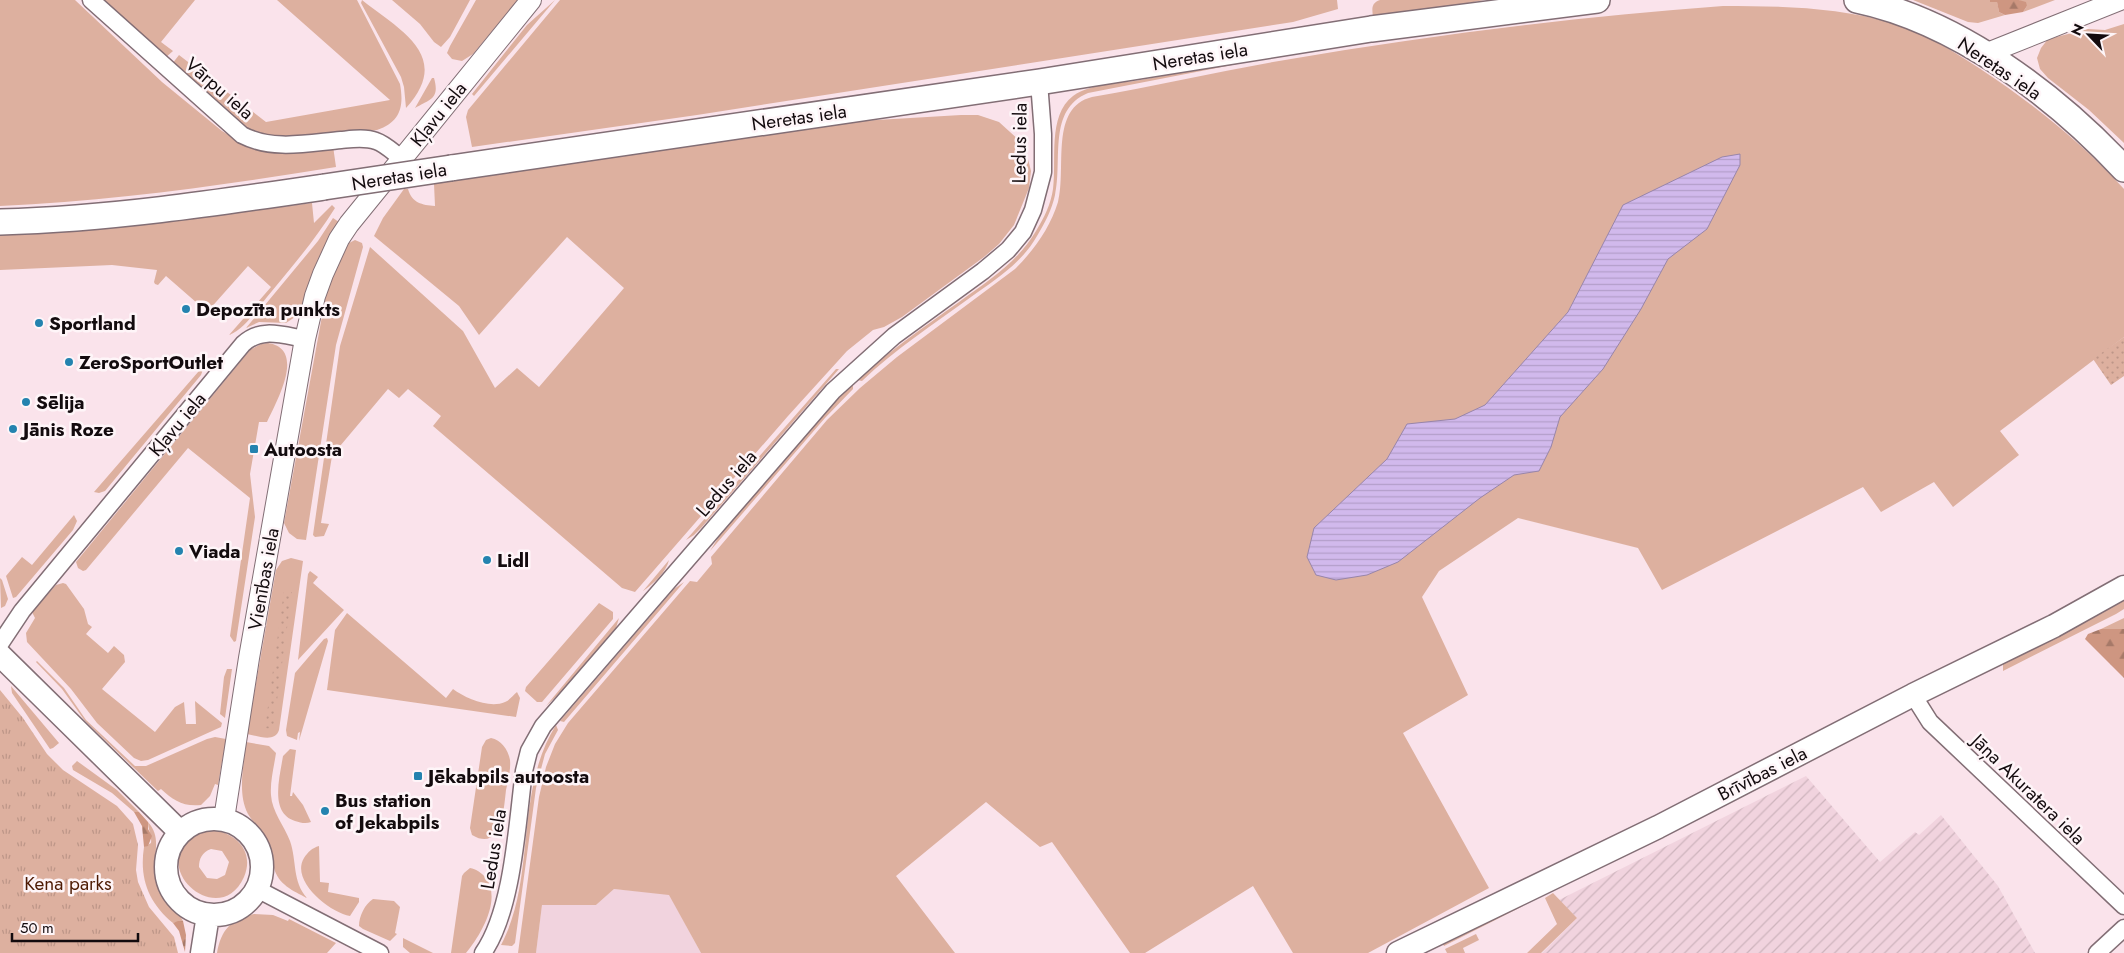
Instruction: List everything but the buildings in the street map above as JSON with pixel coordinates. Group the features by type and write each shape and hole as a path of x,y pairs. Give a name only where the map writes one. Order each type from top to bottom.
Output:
{"main road":[{"name":"Neretas iela","path":"0,222 47,221 133,213 324,187 1039,82 1371,29 1597,0"},
{"name":"Neretas iela","path":"1856,0 1892,9 1916,18 1958,38 1985,54 2019,77 2080,126 2124,168"},
{"name":"Brīvības iela","path":"1398,953 1658,827 1913,695 2054,626 2124,587"},
{"path":"0,654 180,832"},
{"path":"208,819 224,819 240,826 253,838 261,855 262,872 250,899 231,912 208,915 191,909 177,898 168,882 166,864 170,847 180,832 193,823 208,819"},
{"path":"202,953 208,915"}],"street":[{"name":"Vārpu iela","path":"91,0 242,135 255,142 293,145 365,139 381,143 401,158"},
{"name":"Kļavu iela","path":"0,644 40,588 243,344 252,337 263,333 305,339 315,296 339,238 365,202 531,0"},
{"path":"1985,54 2120,0"},
{"name":"Ledus iela","path":"483,953 496,928 504,904 524,771 529,751 543,726 833,391 894,336 995,261 1008,250 1023,232 1033,210 1043,172 1043,134 1039,82"},
{"name":"Vienības iela","path":"224,819 249,658 305,339"},
{"name":"Jāņa Akuratera iela","path":"1913,695 1930,722 2124,906"},
{"path":"256,889 380,953"},
{"path":"2097,953 2124,928"}],"shaded area":[{"path":"1740,154 1740,165 1707,229 1668,259 1641,309 1603,369 1560,417 1551,447 1539,471 1514,475 1480,498 1398,562 1367,575 1336,580 1316,575 1307,557 1314,528 1387,459 1407,424 1455,419 1485,405 1568,312 1623,205 1722,157"},
{"path":"1806,776 1880,862 1915,832 1919,835 1941,815 1998,886 2035,953 1542,953 1577,918 1559,900"},
{"path":"614,889 669,894 701,953 536,953 542,905 596,905"}],"green space":[{"path":"0,0 75,0 162,82 222,131 247,146 266,151 333,146 336,167 168,191 42,204 0,206"},
{"path":"101,0 195,0 161,42 173,51 165,58"},
{"path":"277,0 357,0 400,84 401,106 396,118 391,123 377,130 315,138 283,139 269,136 245,127 212,101 172,64 179,55 266,122 390,100"},
{"path":"362,0 405,34 416,46 423,59 424,74 419,90 406,108 401,77 361,3"},
{"path":"392,0 470,0 450,37 441,47 434,42 420,24"},
{"path":"476,0 518,0 473,54 462,61 452,59 447,53"},
{"path":"555,0 474,96 472,94 527,25"},
{"path":"560,0 1337,0 1338,9 1293,22 697,115 472,147 466,117 468,110"},
{"path":"1484,0 1416,13 1373,17 1372,9 1377,1"},
{"path":"1913,0 1997,1 1999,12 2005,15 1978,23 1968,22"},
{"path":"1990,0 2019,0 2026,2 2027,6 2023,12 2005,15 1999,12 1997,2 1990,2"},
{"path":"2019,0 2055,0 2023,12 2027,6"},
{"path":"1723,6 1808,8 1871,18 1904,27 1937,42 1969,61 1999,81 2055,124 2091,155 2124,189 2124,337 2000,431 2019,455 1953,507 1934,482 1881,512 1863,487 1662,590 1638,548 1518,518 1439,571 1422,597 1468,695 1403,733 1489,888 1368,953 1293,953 1253,886 1145,953 1130,953 1052,842 1040,847 986,802 896,876 955,953 701,953 669,895 614,889 596,905 542,905 536,953 518,953 539,797 546,767 555,744 568,723 690,581 697,582 712,564 711,557 827,420 860,388 897,357 1015,269 1029,254 1046,230 1055,212 1060,188 1062,141 1065,126 1070,113 1079,103 1092,97 1237,69 1394,43 1558,21"},
{"path":"2124,24 2124,143 2089,110 2048,78 2040,69 2037,58 2041,48 2048,39 2088,29 2105,30"},
{"path":"1369,39 1369,43 1284,55 1088,93 1075,101 1067,111 1059,137 1054,200 1040,231 1024,255 998,277 901,347 862,381 857,380 894,349 981,287 1020,253 1042,221 1051,200 1056,127 1059,115 1073,96 1081,91 1099,86 1137,81"},
{"path":"432,78 434,78 436,85 435,94 432,98 415,108"},
{"path":"978,115 999,122 1021,142 1031,171 1029,188 1014,225 999,244 984,257 902,317 884,327 873,330 847,351 635,592 622,588 433,426 441,416 408,389 399,398 388,389 335,452 326,444 340,346 370,247 463,331 495,388 517,368 539,387 624,288 567,237 479,335 459,306 374,236 383,218 404,189 408,189 412,197 418,202 435,206 434,184 439,181 826,123"},
{"path":"312,203 314,223 332,205 335,208 311,243 250,319 229,335 271,287 248,266 208,311 166,276 158,285 155,284 157,270 112,265 0,270 0,235 39,234 117,227"},
{"path":"333,218 339,222 318,259 302,309 298,315 286,323 259,322 246,328 318,241"},
{"path":"355,240 362,243 363,247 336,345 306,540 297,539 289,533 284,523 327,289 347,244"},
{"path":"2124,337 2124,376 2111,385 2093,359"},
{"path":"268,343 280,347 286,355 286,377 267,422 259,422 250,474 255,517 236,641 234,642 230,636 250,498 188,448 86,570 83,571 78,568 76,562 250,350 261,344"},
{"path":"205,364 201,375 105,491 94,492"},
{"path":"836,369 839,369 702,527 686,540"},
{"path":"853,384 853,389 825,418 710,551 721,533 825,412"},
{"path":"327,452 332,456 321,523 329,524 324,536 315,537 313,535 324,458"},
{"path":"74,515 77,521 73,530 16,597 13,598 6,576 22,557 32,565"},
{"path":"291,558 303,561 279,730 277,734 270,738 261,737 247,734 276,570 282,561"},
{"path":"669,560 662,574 643,591"},
{"path":"310,571 318,577 313,583 344,610 298,660 308,574"},
{"path":"0,578 8,599 5,606 1,608"},
{"path":"684,582 564,722 560,721 674,589"},
{"path":"66,584 84,609 88,624 92,627 86,634 108,653 114,646 124,655 125,662 102,689 155,732 175,707 184,702 186,724 196,724 195,701 222,723 221,727 148,760 141,761 134,758 97,723 71,689 27,642 26,633 35,618 32,612 56,585"},
{"path":"284,591 292,592 273,729 265,728"},
{"path":"2124,599 2124,609 2116,614 2003,671 2003,663"},
{"path":"599,603 613,612 613,619 542,702 537,702 525,691 526,687"},
{"path":"347,613 446,698 453,689 478,702 499,704 507,701 517,692 520,698 516,717 327,690 335,630"},
{"path":"619,618 616,628 560,693 546,706"},
{"path":"2124,618 2124,629 2101,629"},
{"path":"2101,629 2124,629 2124,678 2085,639 2088,634"},
{"path":"327,638 328,641 299,741 300,732 298,733 297,740 287,736 286,730 295,673 324,639"},
{"path":"37,661 64,688 86,720 135,766 146,766 207,739 215,737 226,739 218,785 215,784 210,796 201,805 189,805 174,799 161,789 158,791 85,721 62,689"},
{"path":"227,669 232,669 225,718 220,714 224,677"},
{"path":"11,686 59,743 53,748 50,749 12,693"},
{"name":"Kena parks","path":"0,690 23,718 47,754 63,770 117,806 133,824 138,845 136,870 138,882 149,907 174,937 178,953 0,953"},
{"path":"556,725 558,730 545,754 536,788 515,943 512,946 501,945 512,919 519,891 535,778 543,751"},
{"path":"491,738 501,743 506,749 510,760 510,767 499,826 490,838 482,839 472,835 470,828 482,747 486,740"},
{"path":"246,742 269,746 276,753 271,784 272,801 288,835 299,885 307,898 291,890 276,874 266,838 248,814 242,788"},
{"path":"290,749 296,750 290,796 292,796 293,792 303,805 311,822 309,823 295,821 287,817 279,802 278,793 283,756"},
{"path":"77,761 117,790 139,812 134,812 112,793 73,770 72,766"},
{"path":"134,812 139,812 148,822 148,829 152,836 148,846 144,847 142,826"},
{"path":"148,822 156,841 154,868 157,882 163,894 183,921 173,923 158,907 148,890 143,870 143,859 144,847 151,843"},
{"path":"206,830 225,833 239,843 247,858 247,867 244,877 232,893 217,898 202,895 189,886 180,872 179,857 186,842","holes":["211,849 222,851 229,862 225,875 217,879 207,878 199,867 202,856"]},
{"path":"319,846 320,882 329,883 328,892 359,898 359,902 350,916 332,909 323,902 307,886 302,876 301,867 304,858 310,850"},
{"path":"470,868 483,874 486,878 492,897 490,907 483,928 466,953 451,953 462,876"},
{"path":"1553,893 1577,918 1541,953 1527,953 1557,924 1545,898"},
{"path":"373,899 394,901 400,907 395,933 397,934 390,941 359,926 363,911"},
{"path":"1518,905 1523,906 1444,946 1442,943"},
{"path":"254,914 273,915 288,921 289,919 336,943 327,953 217,953 221,938 228,927 239,919"},
{"path":"183,921 186,935 185,952 179,931 173,923"},
{"path":"1476,934 1479,940 1463,948 1465,953 1447,953 1445,949"},
{"path":"403,938 433,953 410,953 403,947"}],"place":[{"name":"Depozīta punkts","path":"186,309"},
{"name":"Sportland","path":"39,323"},
{"name":"ZeroSportOutlet","path":"69,362"},
{"name":"Sēlija","path":"26,402"},
{"name":"Jānis Roze","path":"13,429"},
{"name":"Autoosta","path":"254,449"},
{"name":"Viada","path":"179,551"},
{"name":"Lidl","path":"487,560"},
{"name":"Jēkabpils autoosta","path":"418,776"},
{"name":"Bus station of Jekabpils","path":"325,811"}]}
